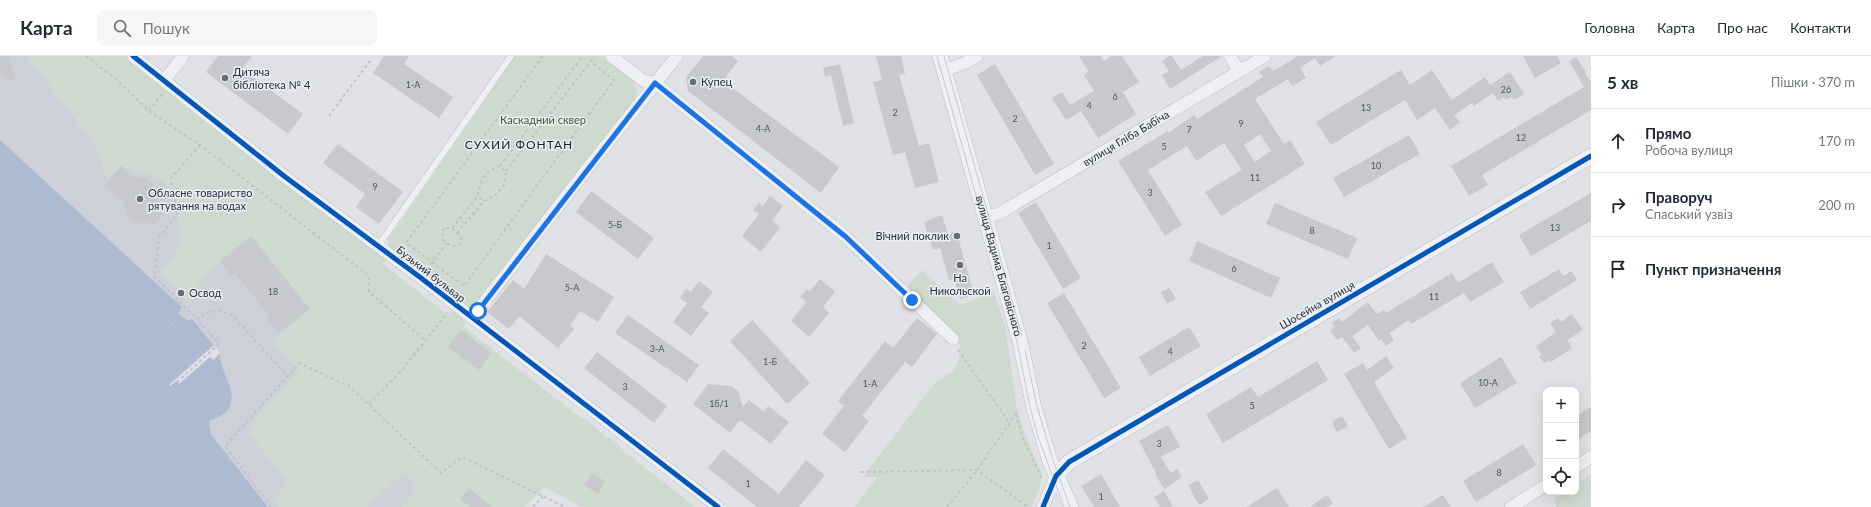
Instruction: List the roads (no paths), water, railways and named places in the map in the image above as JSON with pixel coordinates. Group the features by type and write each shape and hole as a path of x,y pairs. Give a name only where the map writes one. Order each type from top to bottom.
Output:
{"street":[{"name":"Бузький бульвар","path":"133,56 164,87 378,246 718,507"},
{"path":"164,87 183,56"},
{"path":"611,56 644,80 655,83 846,237 953,339"},
{"path":"472,318 677,56"},
{"name":"вулиця Вадима Благовісного","path":"940,56 1020,341 1034,408 1056,476 1071,507"},
{"path":"944,71 967,62 977,56"},
{"path":"1230,56 1239,71"},
{"name":"вулиця Гліба Бабіча","path":"985,217 998,214 1265,56"},
{"name":"Шосейна вулиця","path":"1056,476 1070,462 1591,156"},
{"path":"1579,465 1591,457"},
{"path":"1043,507 1056,476"},
{"path":"1511,507 1543,487"}],"lane":[{"path":"378,246 511,56"}],"water":[{"path":"0,140 182,307 179,313 188,321 192,319 220,353 232,396 228,410 222,415 209,421 211,434 268,507 0,507"}],"tram line":[{"path":"937,56 1017,342 1030,407 1038,437 1064,507"},
{"path":"944,56 1022,336"},
{"path":"1025,350 1037,406 1052,457 1070,507"}],"place":[{"name":"Дитяча бібліотека № 4","path":"225,78"},
{"name":"Купец","path":"693,82"},
{"name":"Обласне товариство рятування на водах","path":"140,199"},
{"name":"Вічний поклик","path":"957,236"},
{"name":"На Никольской","path":"960,265"},
{"name":"Освод","path":"181,293"}],"district":[{"name":"СУХИЙ ФОНТАН","path":"519,145"}],"park label":[{"name":"Каскадний сквер","path":"543,120"}]}
